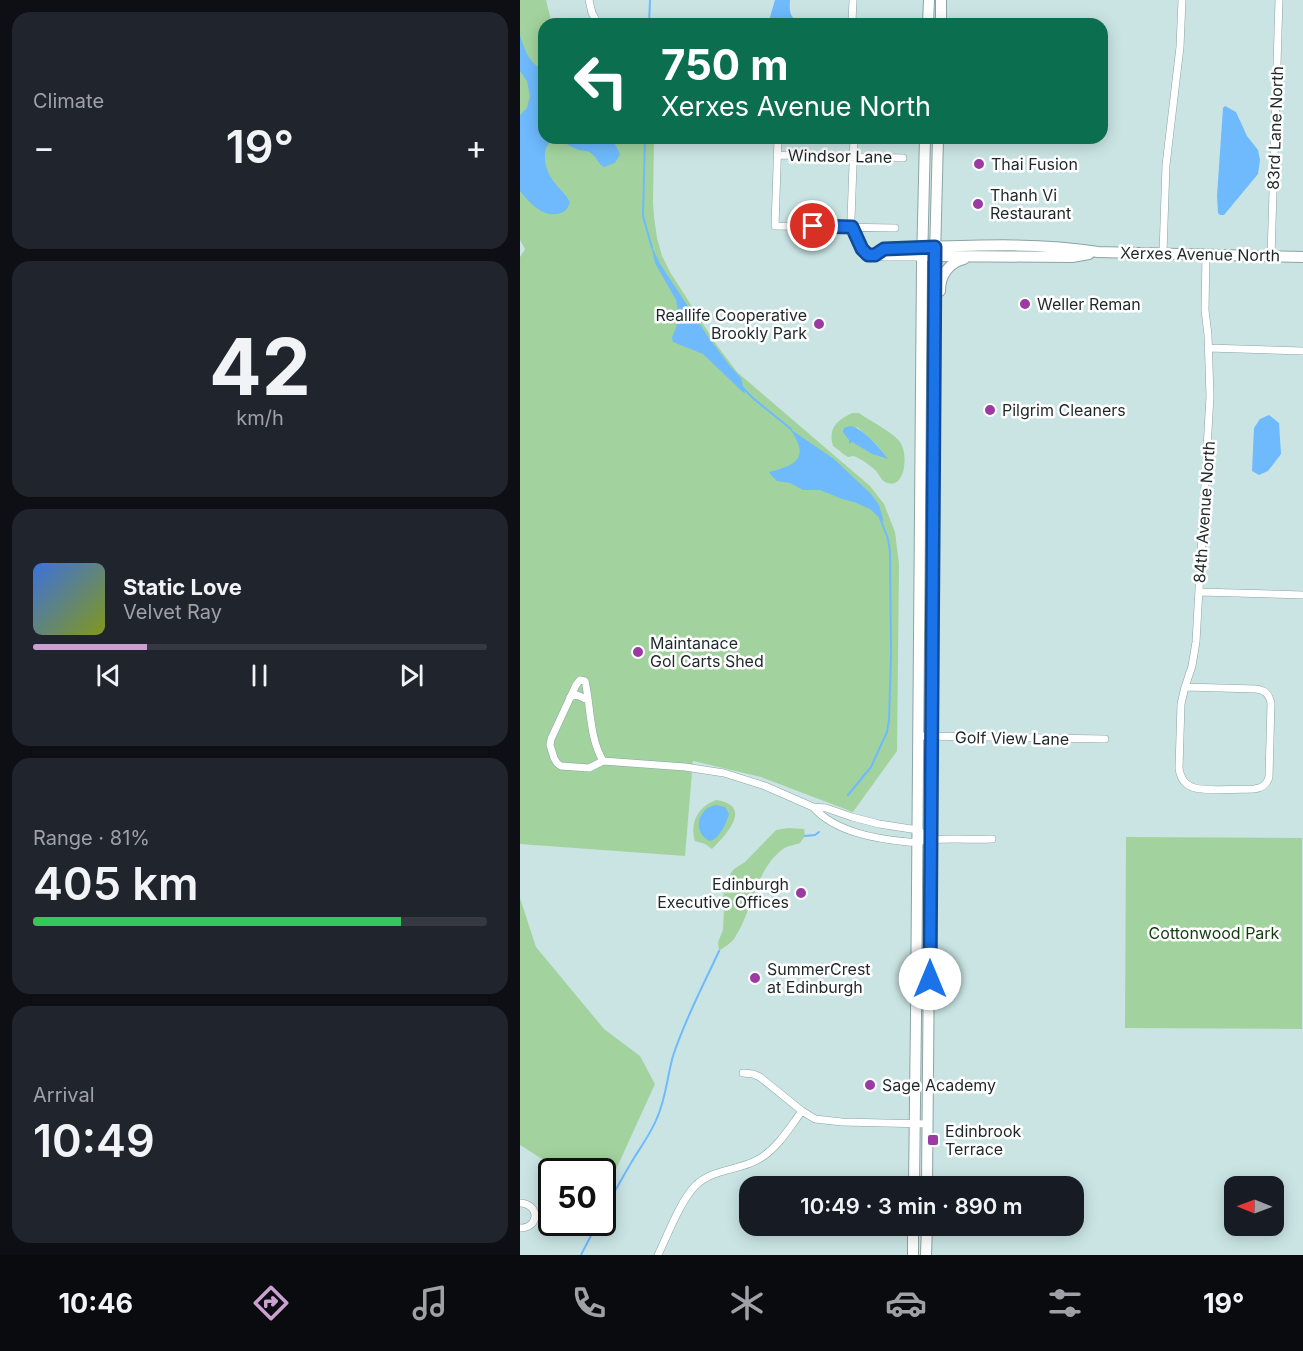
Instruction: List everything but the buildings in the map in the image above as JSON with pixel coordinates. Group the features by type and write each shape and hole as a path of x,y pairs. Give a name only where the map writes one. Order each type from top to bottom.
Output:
{"main road":[{"path":"928,18 929,0"},
{"path":"941,0 941,18"},
{"path":"914,1176 925,144"},
{"path":"927,1176 934,339 938,144"},
{"name":"Xerxes Avenue North","path":"922,252 1012,244 1098,252 1303,257"},
{"name":"Xerxes Avenue North","path":"935,251 973,256 1072,257 1098,252"},
{"path":"934,339 940,320 941,280 953,263 973,256"},
{"path":"913,1236 913,1255"},
{"path":"926,1255 927,1236"}],"street":[{"path":"589,0 595,18"},
{"path":"852,18 853,0"},
{"path":"1163,253 1166,165 1180,47 1182,0"},
{"name":"83rd Lane North","path":"1271,256 1279,0"},
{"path":"778,144 775,226 895,228"},
{"path":"852,227 854,144"},
{"name":"Windsor Lane","path":"777,155 903,158"},
{"name":"Xerxes Avenue North","path":"852,227 862,249 871,255 885,257 922,252"},
{"name":"84th Avenue North","path":"1184,687 1256,689 1262,690 1270,697 1269,777 1268,782 1260,789 1200,789 1185,783 1179,768 1181,704 1184,687 1194,654 1209,430 1210,396 1205,310 1206,254"},
{"path":"1208,348 1303,351"},
{"path":"1199,592 1303,595"},
{"path":"603,761 593,732 585,681 580,680 550,739 554,758 561,766 589,768 603,761 685,767 724,773 765,786 813,807 826,808 879,824 918,830 931,840"},
{"path":"570,697 577,695 588,700"},
{"name":"Golf View Lane","path":"918,736 1105,739"},
{"path":"813,807 821,816 843,828 877,837 909,842 992,839"},
{"path":"877,837 879,824"},
{"path":"743,1073 760,1077 802,1111 822,1121 928,1124"},
{"path":"658,1255 684,1202 696,1185 716,1173 750,1164 759,1159 775,1145 802,1111"},
{"path":"520,1203 533,1208 535,1214 530,1226 520,1228"}],"green space":[{"path":"520,0 546,0 550,18 538,18 538,144 654,144 654,217 662,256 670,272 716,344 737,372 870,486 884,504 895,532 899,564 897,751 853,812 761,777 693,761 685,856 520,844 520,257 525,249 520,240"},
{"path":"859,413 897,438 903,448 904,463 901,477 897,482 892,484 885,482 865,462 853,456 848,457 833,446 833,430 846,416","holes":["857,427 877,445 887,458 872,453 849,440"]},
{"path":"717,800 728,803 734,808 735,814 730,828 712,849 695,841 693,828 701,810"},
{"path":"804,829 805,836 800,843 785,848 773,858 760,880 734,939 719,951 718,942 723,930 723,897 728,877 776,830"},
{"name":"Cottonwood Park","path":"1126,837 1302,838 1302,1029 1125,1028"},
{"path":"520,898 536,947 604,1029 640,1056 655,1084 616,1170 616,1158 540,1158 520,1145"}],"water":[{"path":"775,0 790,0 791,15 793,18 770,18"},
{"path":"520,35 531,60 538,66 538,144 549,144 545,156 546,167 570,202 567,209 561,213 543,212 520,191 520,115 527,108 530,96 527,81 520,71"},
{"path":"1225,106 1236,112 1247,136 1258,150 1260,160 1258,174 1224,215 1220,215 1217,196 1223,108"},
{"path":"567,144 615,144 620,154 615,163 604,167 589,152"},
{"path":"651,245 660,264 707,335 741,378 745,394 703,354 673,342 672,337 678,319 676,300 655,263"},
{"path":"1269,415 1279,423 1281,454 1268,471 1259,475 1252,471 1254,428 1260,419"},
{"path":"850,426 866,434 888,459 872,454 852,442 849,444 843,432 844,428"},
{"path":"790,429 834,459 871,494 879,505 884,522 870,509 854,502 820,490 803,490 790,483 777,481 769,472 788,466 798,458 800,453 796,438"},
{"path":"716,805 725,807 729,814 720,834 710,841 701,832 699,821 705,811"}],"waterway":[{"path":"649,18 650,0"},
{"path":"645,144 643,216 652,248"},
{"path":"743,388 791,429"},
{"path":"848,795 871,767 887,732 889,720 890,552 880,518"},
{"path":"805,836 819,832"},
{"path":"616,1190 655,1123 678,1042 719,951"},
{"path":"581,1255 591,1236"}],"place":[{"name":"Thai Fusion","path":"979,164"},
{"name":"Thanh Vi Restaurant","path":"978,204"},
{"name":"Weller Reman","path":"1025,304"},
{"name":"Reallife Cooperative Brookly Park","path":"819,324"},
{"name":"Pilgrim Cleaners","path":"990,410"},
{"name":"Maintanace Gol Carts Shed","path":"638,652"},
{"name":"Edinburgh Executive Offices","path":"801,893"},
{"name":"SummerCrest at Edinburgh","path":"755,978"},
{"name":"Sage Academy","path":"870,1085"},
{"name":"Edinbrook Terrace","path":"933,1140"}],"route":[{"path":"813,226 852,227 862,249 868,255 875,255 884,249 935,247 930,979"}]}
